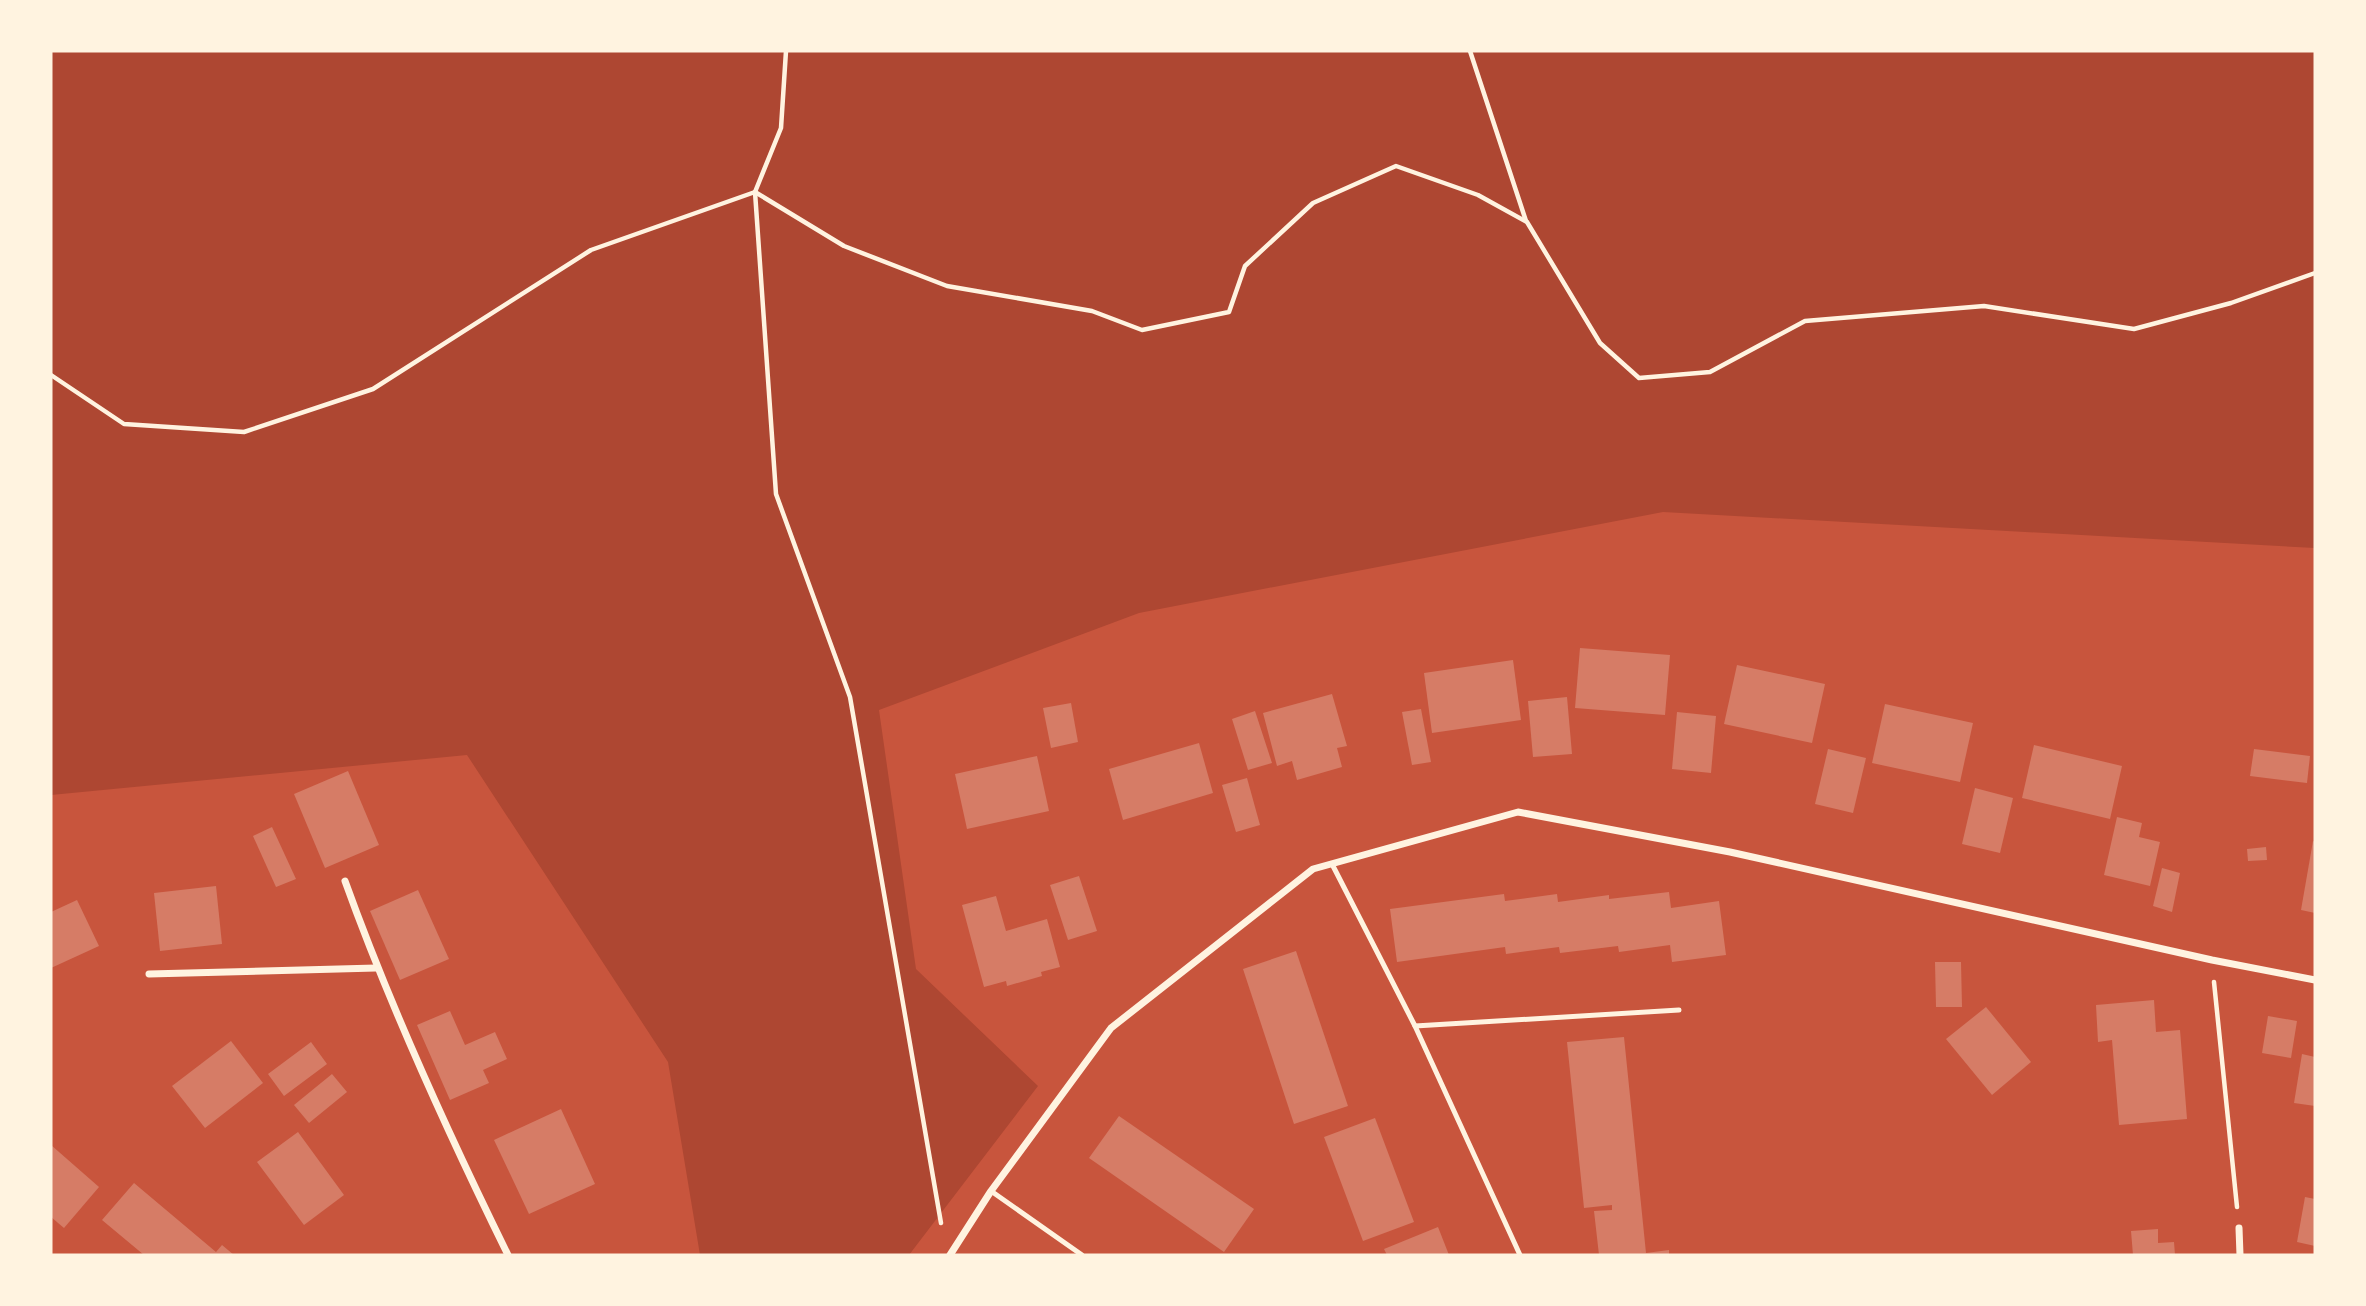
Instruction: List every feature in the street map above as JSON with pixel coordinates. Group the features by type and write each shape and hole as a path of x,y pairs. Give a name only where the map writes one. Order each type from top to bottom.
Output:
{"street":[{"path":"950,1255 991,1191 1111,1028 1313,869 1518,812 1730,852 2212,960 2315,980"},
{"path":"345,881 376,968 455,1148 508,1255"},
{"path":"149,974 376,968"},
{"path":"2239,1228 2240,1255"}],"lane":[{"path":"1332,864 1415,1026 1520,1255"},
{"path":"1415,1026 1679,1010"},
{"path":"991,1191 1082,1255"}],"path":[{"path":"786,51 781,128 755,192 776,494 850,697 942,1228"},
{"path":"1470,51 1527,222 1600,343 1639,378 1710,372 1805,321 1984,306 2134,329 2231,303 2315,273"},
{"path":"755,192 844,246 947,286 1092,311 1142,330 1229,312 1245,267 1313,203 1396,166 1478,195 1527,222"},
{"path":"51,375 124,424 244,432 373,389 591,250 755,192"},
{"path":"2212,960 2239,1228"}],"shaded area":[{"path":"51,51 2315,51 2315,548 1663,512 1139,613 879,710 916,969 1038,1086 909,1255 700,1255 668,1062 467,755 51,795"}],"building":[{"path":"1580,648 1670,655 1665,715 1575,708"},
{"path":"1513,660 1521,720 1432,733 1424,673"},
{"path":"1737,665 1825,684 1812,743 1724,724"},
{"path":"1332,694 1347,746 1337,748 1342,767 1297,780 1292,761 1277,766 1263,713"},
{"path":"1567,697 1572,754 1533,757 1528,701"},
{"path":"1071,703 1078,742 1051,748 1043,708"},
{"path":"1885,704 1973,723 1960,782 1872,763"},
{"path":"1421,709 1431,762 1412,765 1402,712"},
{"path":"1255,711 1272,763 1248,770 1232,719"},
{"path":"1677,712 1716,716 1711,773 1672,769"},
{"path":"1199,743 1213,793 1123,820 1109,769"},
{"path":"2034,745 2122,766 2110,819 2022,798"},
{"path":"1828,749 1866,758 1853,813 1815,804"},
{"path":"2254,749 2310,756 2307,783 2250,776"},
{"path":"1037,756 1049,811 967,829 955,774"},
{"path":"348,771 379,845 325,868 294,794"},
{"path":"1247,778 1260,825 1236,832 1222,785"},
{"path":"1975,788 2013,798 2000,853 1962,844"},
{"path":"2117,817 2142,823 2139,837 2160,842 2150,886 2104,875"},
{"path":"272,827 296,879 276,887 253,836"},
{"path":"2313,841 2315,842 2315,913 2301,910"},
{"path":"2266,847 2267,860 2248,861 2247,849"},
{"path":"2162,868 2180,873 2172,912 2153,906"},
{"path":"1079,876 1097,931 1068,940 1050,885"},
{"path":"216,886 222,944 160,951 154,893"},
{"path":"418,890 449,959 400,980 370,911"},
{"path":"1669,892 1671,908 1719,901 1726,955 1672,962 1670,945 1619,952 1618,946 1560,953 1559,947 1506,954 1505,947 1397,962 1390,909 1504,894 1505,901 1557,894 1558,902 1609,895 1609,899"},
{"path":"996,896 1006,931 1047,919 1060,967 1041,972 1042,976 1007,986 1006,981 984,987 962,905"},
{"path":"77,900 99,946 51,968 51,912"},
{"path":"1296,951 1348,1106 1294,1124 1243,969"},
{"path":"1935,962 1961,962 1962,1007 1936,1007"},
{"path":"2154,1000 2156,1032 2180,1030 2187,1119 2119,1125 2112,1040 2098,1042 2096,1005"},
{"path":"1986,1007 2031,1062 1992,1095 1946,1039"},
{"path":"450,1011 465,1045 495,1032 507,1059 483,1070 489,1083 450,1100 417,1025"},
{"path":"2268,1016 2297,1021 2291,1058 2262,1053"},
{"path":"1624,1037 1646,1253 1669,1250 1669,1255 1599,1255 1594,1211 1612,1210 1612,1205 1584,1208 1567,1042"},
{"path":"231,1041 263,1083 205,1128 172,1086"},
{"path":"311,1042 327,1064 284,1096 268,1074"},
{"path":"2302,1054 2315,1057 2315,1106 2294,1103"},
{"path":"332,1074 347,1092 309,1123 294,1105"},
{"path":"561,1109 595,1184 529,1214 494,1140"},
{"path":"1119,1116 1254,1209 1224,1252 1089,1158"},
{"path":"1375,1118 1414,1222 1363,1241 1324,1137"},
{"path":"298,1132 344,1195 304,1225 257,1162"},
{"path":"51,1145 99,1187 64,1228 51,1217"},
{"path":"134,1183 216,1252 222,1245 234,1255 144,1255 102,1220"},
{"path":"2305,1197 2315,1199 2315,1246 2297,1242"},
{"path":"1438,1227 1449,1255 1387,1255 1384,1249"},
{"path":"2158,1229 2158,1243 2174,1242 2175,1255 2133,1255 2131,1231"}]}
